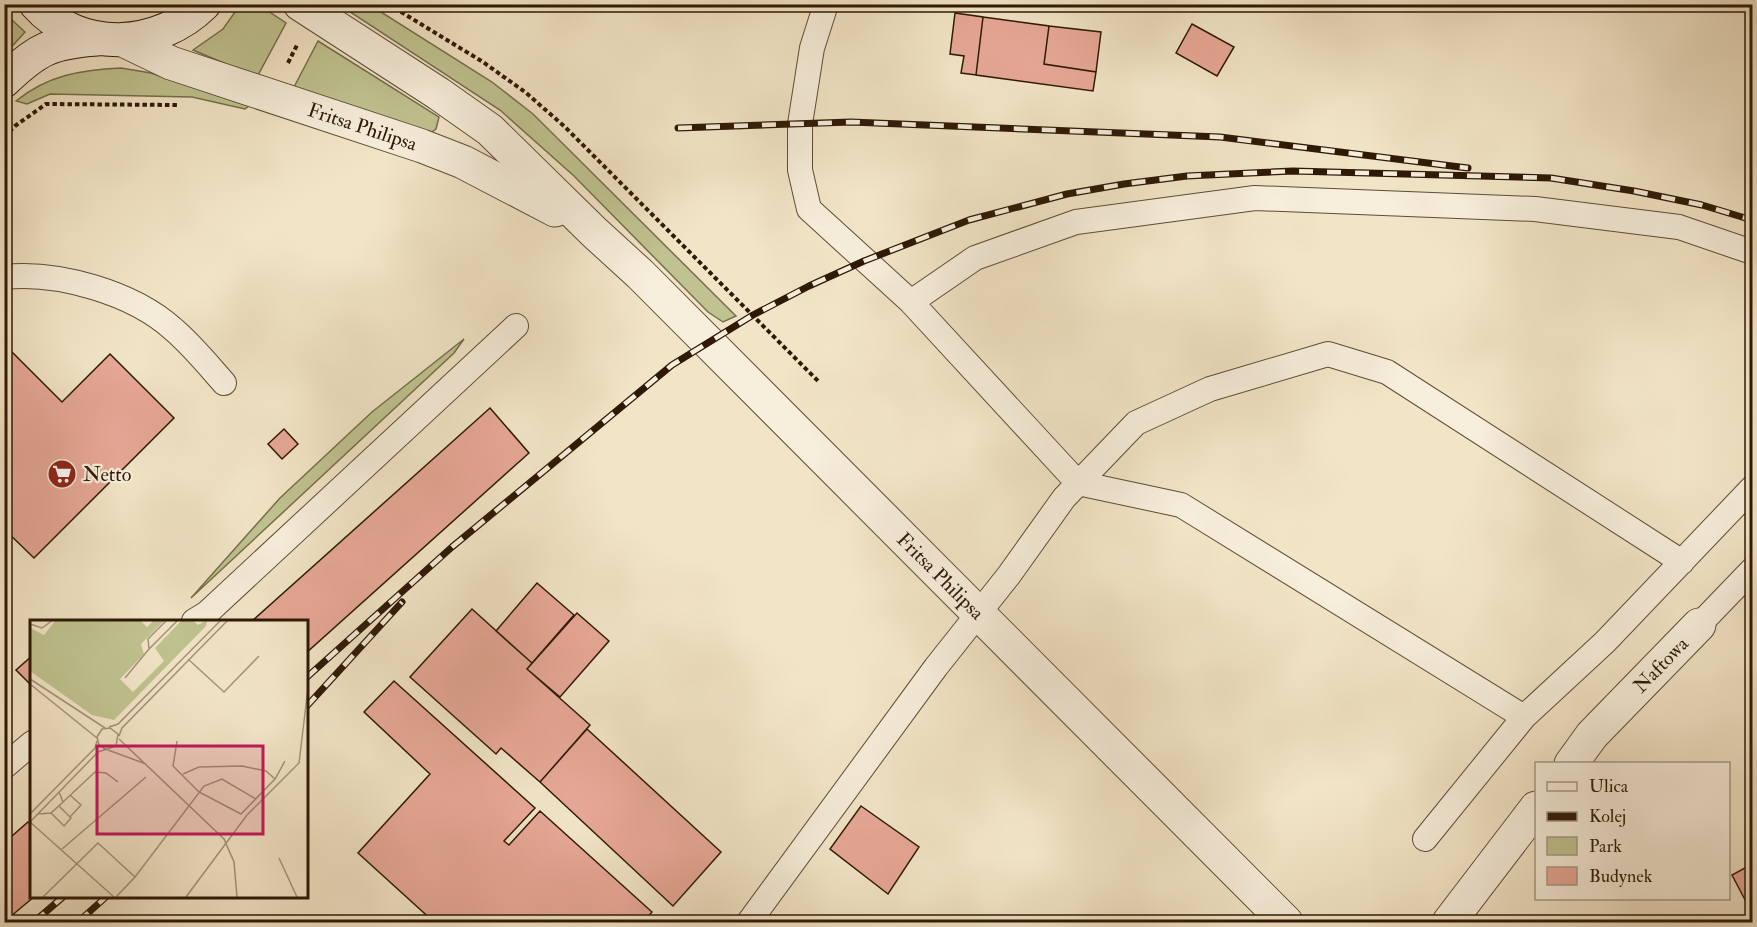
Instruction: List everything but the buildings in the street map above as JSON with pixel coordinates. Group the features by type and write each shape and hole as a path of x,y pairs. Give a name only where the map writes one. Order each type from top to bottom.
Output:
{"street":[{"path":"36,4 54,20 70,29 87,36 114,40"},
{"path":"4,81 34,54 48,47 70,41 140,38 174,27 204,4"},
{"name":"Fritsa Philipsa","path":"300,4 439,94 490,130 640,274 1286,922"},
{"name":"Fritsa Philipsa","path":"114,40 171,63 442,154 520,190 594,232"},
{"name":"Naftowa","path":"1572,762 1592,735 1699,625"},
{"path":"1449,922 1535,809"}],"lane":[{"path":"826,4 812,48 800,124 800,170 809,209 911,302 1078,483 1181,505 1524,717"},
{"path":"911,302 975,258 1076,222 1255,198 1535,209 1679,227 1752,252"},
{"path":"4,277 25,274 84,284 141,308 173,328 224,383"},
{"path":"195,620 216,605 516,326"},
{"path":"749,922 1064,498 1136,423 1210,389 1328,354 1387,372 1682,562"},
{"path":"1425,839 1524,717 1605,642 1752,489"},
{"name":"Naftowa","path":"1699,625 1752,570"},
{"path":"4,767 30,745"}],"path":[{"path":"388,4 483,62 525,92 564,126 818,381"},
{"path":"4,137 15,126 10,120"}],"green space":[{"path":"240,5 259,5 286,23 257,77 193,50 223,29"},
{"path":"370,5 492,82 533,114 736,316 723,322 708,312 574,176 500,110 341,6"},
{"path":"12,20 25,32 5,54 5,28"},
{"path":"318,41 439,117 436,129 429,134 293,89"},
{"path":"121,68 151,73 250,105 245,109 192,97 50,94 27,104 16,101 40,85 53,80 79,72"},
{"path":"464,339 454,353 191,598 280,498 372,412"}],"railway":[{"path":"678,128 851,122 1220,137 1468,168"},
{"path":"308,676 452,547 672,365 753,315 809,286 864,261 969,220 1067,194 1124,184 1187,176 1293,171 1551,178 1634,191 1702,205 1752,220"},
{"path":"308,705 402,602"},
{"path":"34,922 63,897"},
{"path":"78,922 106,897"}],"place":[{"name":"Netto","path":"62,474"}]}
